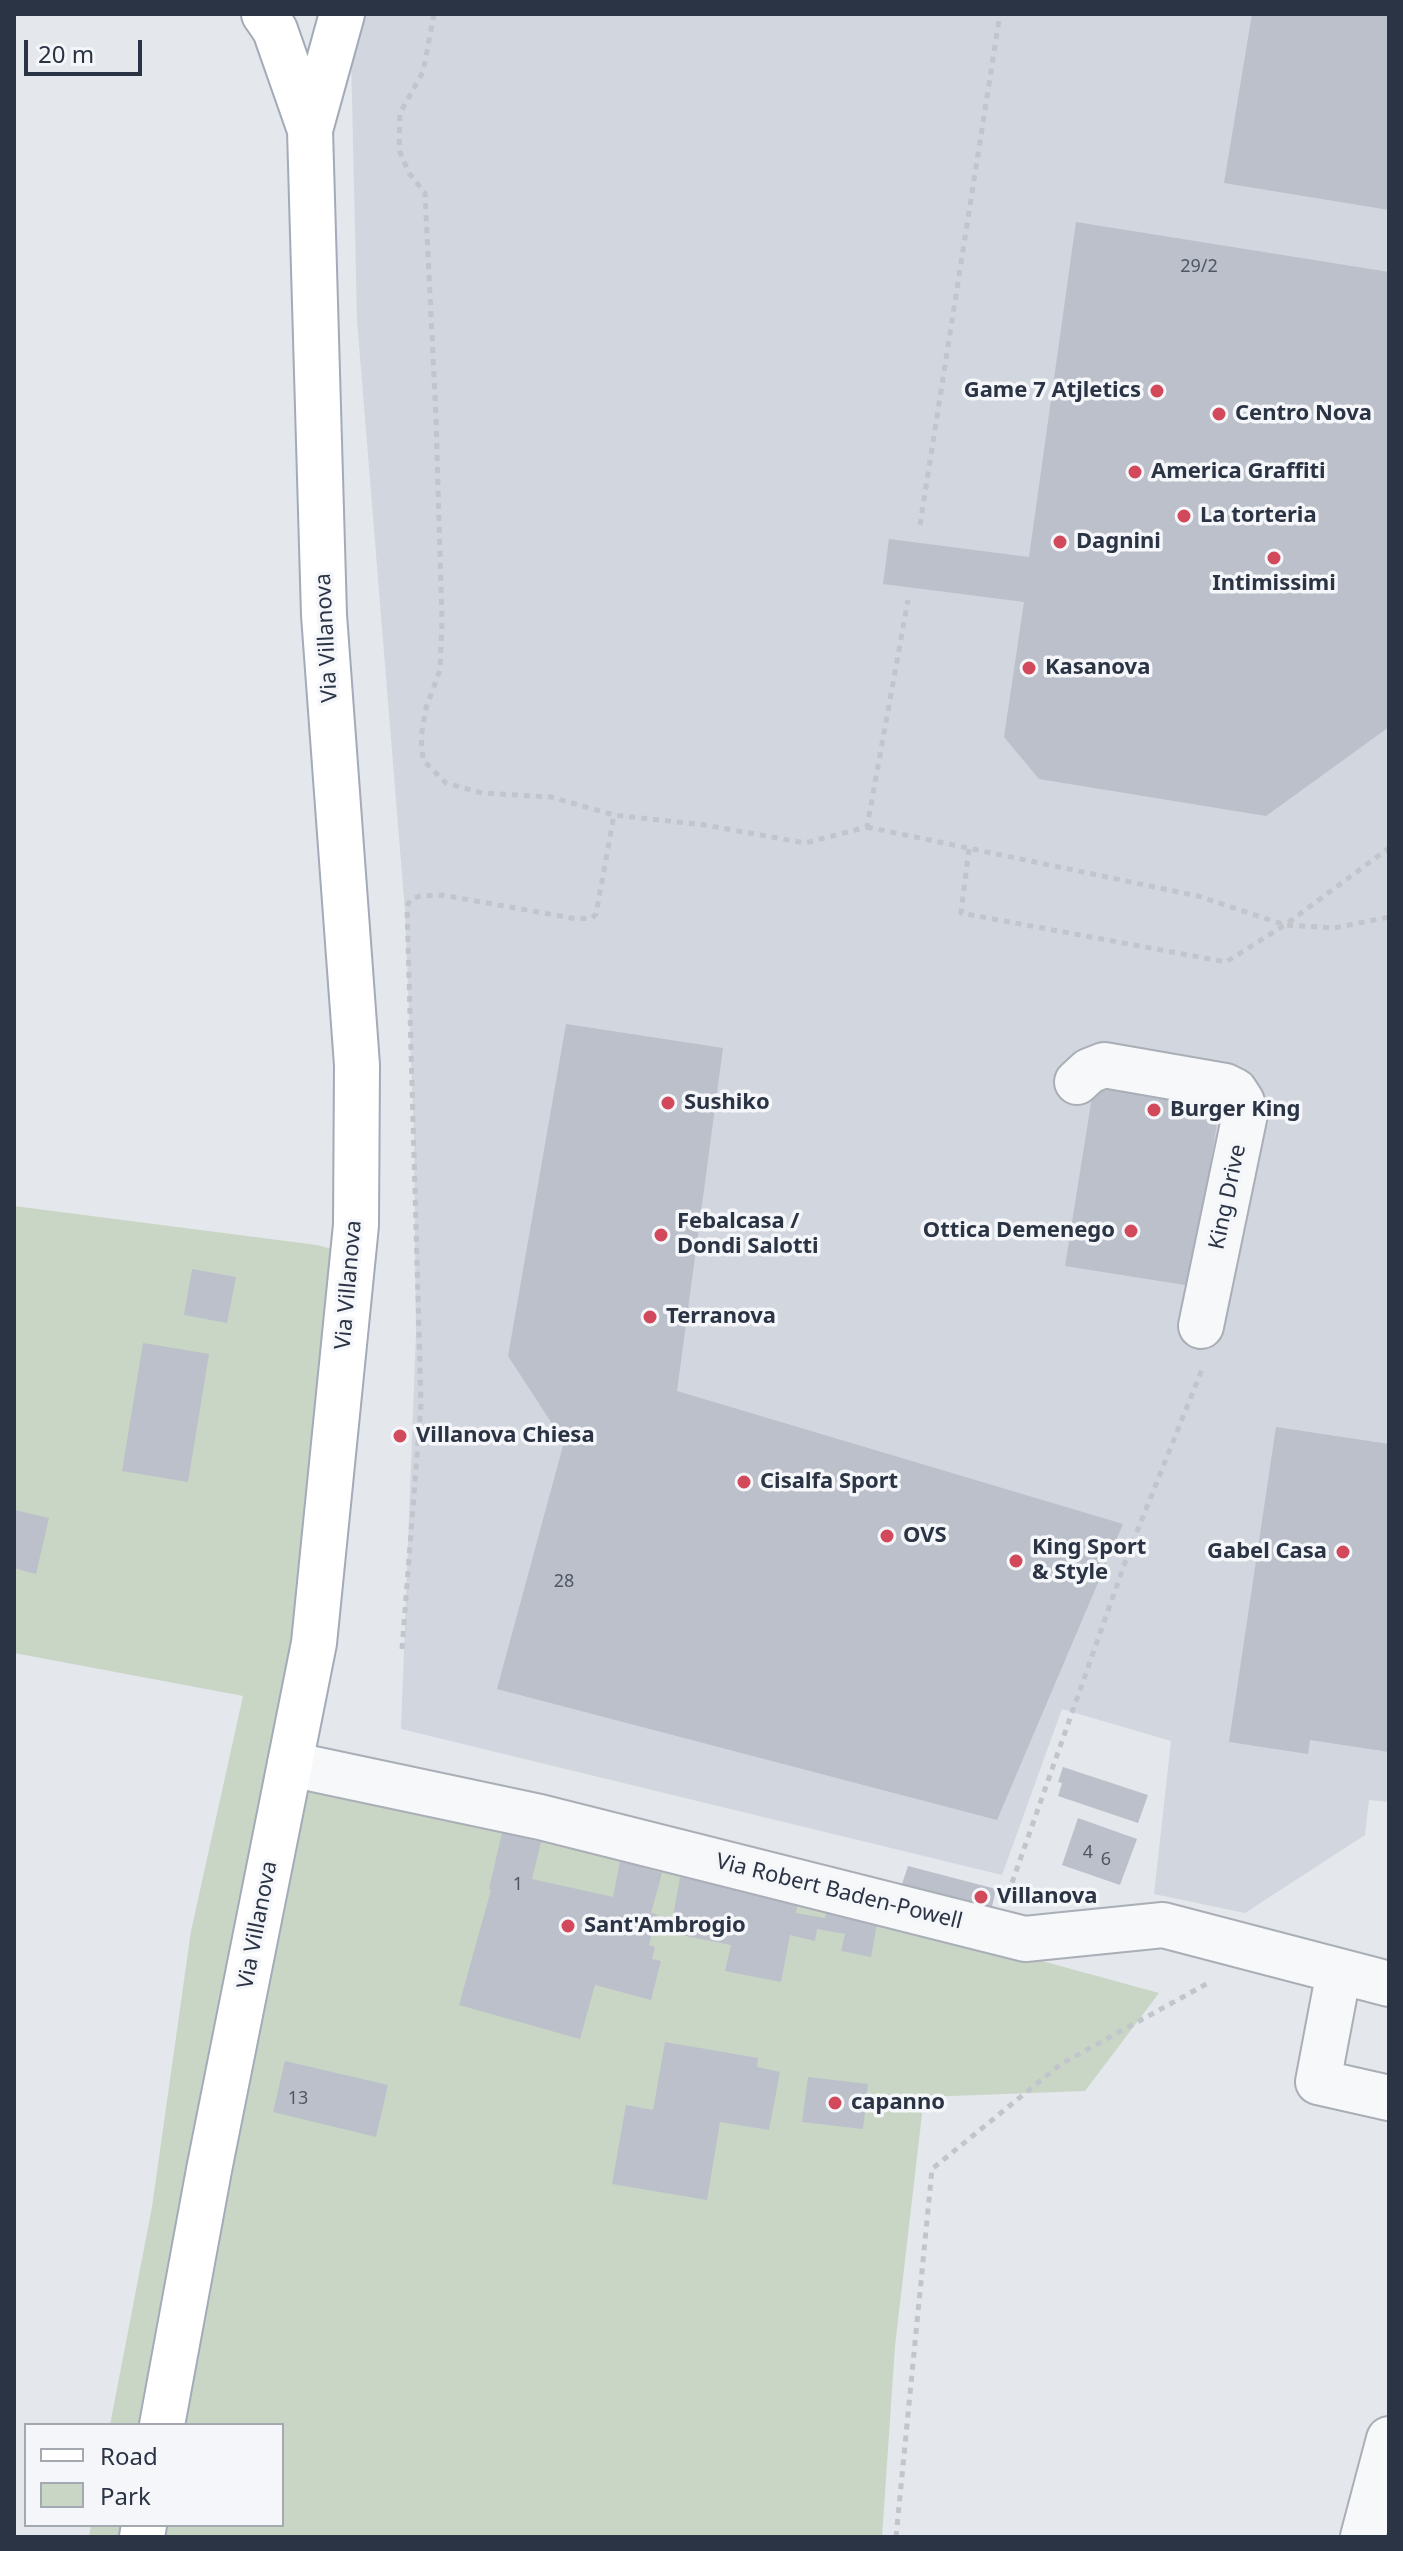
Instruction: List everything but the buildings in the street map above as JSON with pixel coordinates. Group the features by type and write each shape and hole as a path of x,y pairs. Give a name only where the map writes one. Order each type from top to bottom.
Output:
{"main road":[{"name":"Via Villanova","path":"264,14 275,30 310,130"},
{"name":"Via Villanova","path":"162,2423 209,2170 314,1643 356,1225 357,1065 324,615 310,130 342,14"}],"street":[{"name":"King Drive","path":"1077,1082 1089,1071 1104,1065 1225,1086 1235,1091 1242,1102 1245,1114 1203,1345"},
{"name":"Via Robert Baden-Powell","path":"290,1764 540,1817 1025,1939 1163,1925 1389,1984"},
{"path":"1339,1971 1318,2082 1389,2098"},
{"path":"1363,2537 1389,2439"}],"path":[{"path":"434,14 423,72 400,113 399,150 409,173 425,193 442,622 440,670 426,708 421,737 423,760 446,783 482,793 551,797 614,815 705,825 805,843 867,827 1198,896 1285,925 1334,928 1389,917"},
{"path":"920,525 1000,14"},
{"path":"867,827 908,600"},
{"path":"402,1649 421,1404 407,906 410,900 420,896 442,895 577,919 592,918 596,914 614,815"},
{"path":"969,849 961,913 1226,962 1285,925 1389,848"},
{"path":"1004,1907 1203,1345"},
{"path":"896,2537 932,2169 1061,2064 1210,1982 1225,1986"}],"shaded area":[{"path":"360,14 1389,14 1389,1802 1369,1800 1365,1835 1245,1913 1154,1894 1171,1741 1062,1709 1002,1875 401,1729 416,1333 414,1137 405,911 357,320 351,54"}],"green space":[{"path":"14,1206 317,1245 354,1255 304,1759 1159,1993 1085,2091 924,2097 895,2346 882,2537 89,2537 91,2527 284,2527 284,2423 110,2423 152,2207 191,1931 243,1696 14,1653"}],"place":[{"name":"Game 7 Atjletics","path":"1157,391"},
{"name":"Centro Nova","path":"1219,414"},
{"name":"America Graffiti","path":"1135,472"},
{"name":"La torteria","path":"1184,516"},
{"name":"Dagnini","path":"1060,542"},
{"name":"Intimissimi","path":"1274,558"},
{"name":"Kasanova","path":"1029,668"},
{"name":"Sushiko","path":"668,1103"},
{"name":"Burger King","path":"1154,1110"},
{"name":"Ottica Demenego","path":"1131,1231"},
{"name":"Febalcasa / Dondi Salotti","path":"661,1235"},
{"name":"Terranova","path":"650,1317"},
{"name":"Villanova Chiesa","path":"400,1436"},
{"name":"Cisalfa Sport","path":"744,1482"},
{"name":"OVS","path":"887,1536"},
{"name":"Gabel Casa","path":"1343,1552"},
{"name":"King Sport & Style","path":"1016,1561"},
{"name":"Villanova","path":"981,1897"},
{"name":"Sant'Ambrogio","path":"568,1926"},
{"name":"capanno","path":"835,2103"}]}
